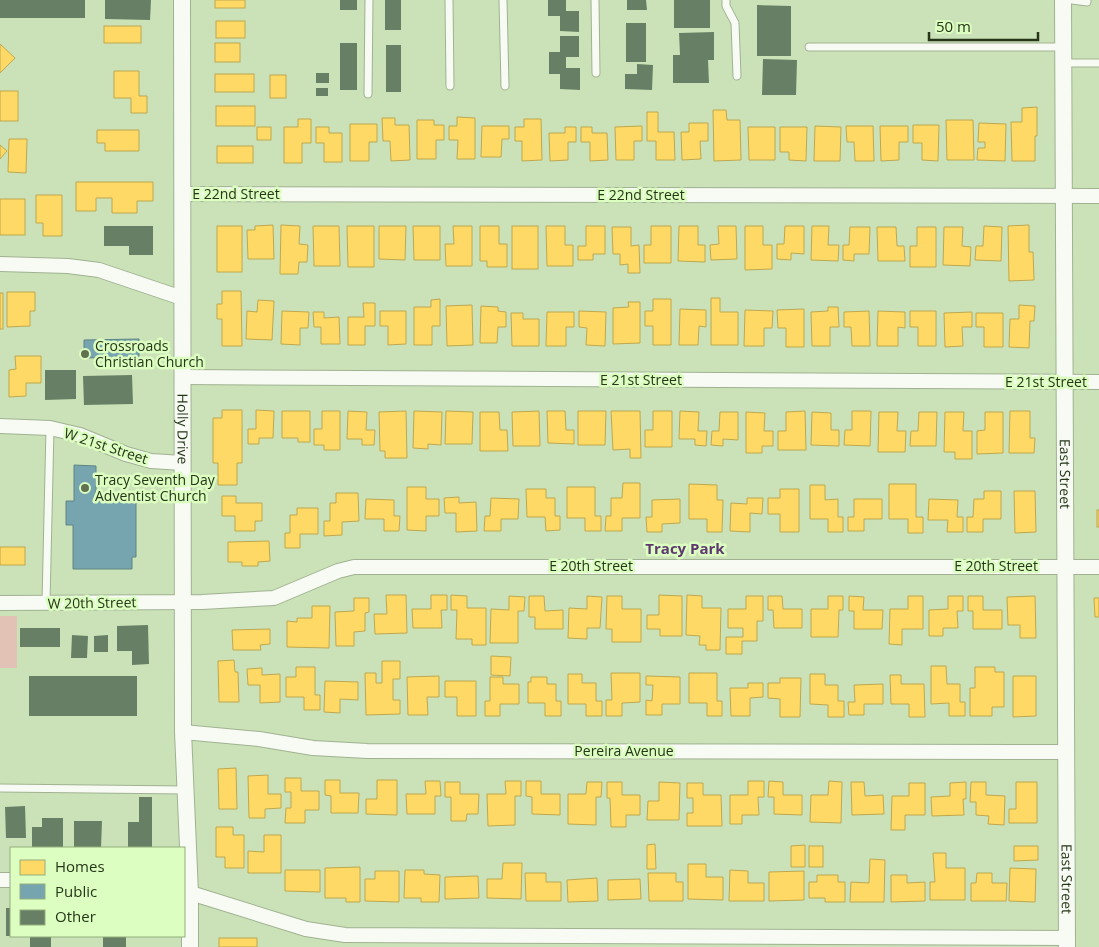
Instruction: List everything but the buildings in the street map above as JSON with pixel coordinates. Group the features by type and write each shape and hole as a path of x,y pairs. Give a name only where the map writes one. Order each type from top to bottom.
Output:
{"street":[{"name":"Holly Drive","path":"182,0 183,732 190,947"},
{"name":"East Street","path":"1063,0 1067,942"},
{"name":"E 22nd Street","path":"182,194 1099,196"},
{"path":"0,264 68,266 99,270 182,298"},
{"name":"E 21st Street","path":"183,378 1099,382"},
{"name":"W 21st Street","path":"0,426 50,428 80,435 126,454 151,461 183,463"},
{"name":"E 20th Street","path":"183,602 274,598 338,571 354,567 1099,567"},
{"name":"W 20th Street","path":"0,603 183,602"},
{"name":"Pereira Avenue","path":"183,732 259,739 313,748 367,751 1067,752"},
{"path":"187,892 306,929 345,935 705,941 1067,942"}],"lane":[{"path":"368,94 369,0"},
{"path":"449,0 450,86"},
{"path":"503,0 505,86"},
{"path":"595,0 596,73"},
{"path":"726,0 726,6 735,23 737,76"},
{"path":"1072,0 1087,2 1087,0"},
{"path":"809,47 1063,55 1099,63"},
{"path":"46,604 50,428"},
{"path":"0,788 186,790"}],"shaded area":[{"path":"0,616 17,616 17,668 0,668"}],"place":[{"name":"Crossroads Christian Church","path":"85,354"},
{"name":"Tracy Seventh Day Adventist Church","path":"85,488"}],"district":[{"name":"Tracy Park","path":"685,549"}]}
